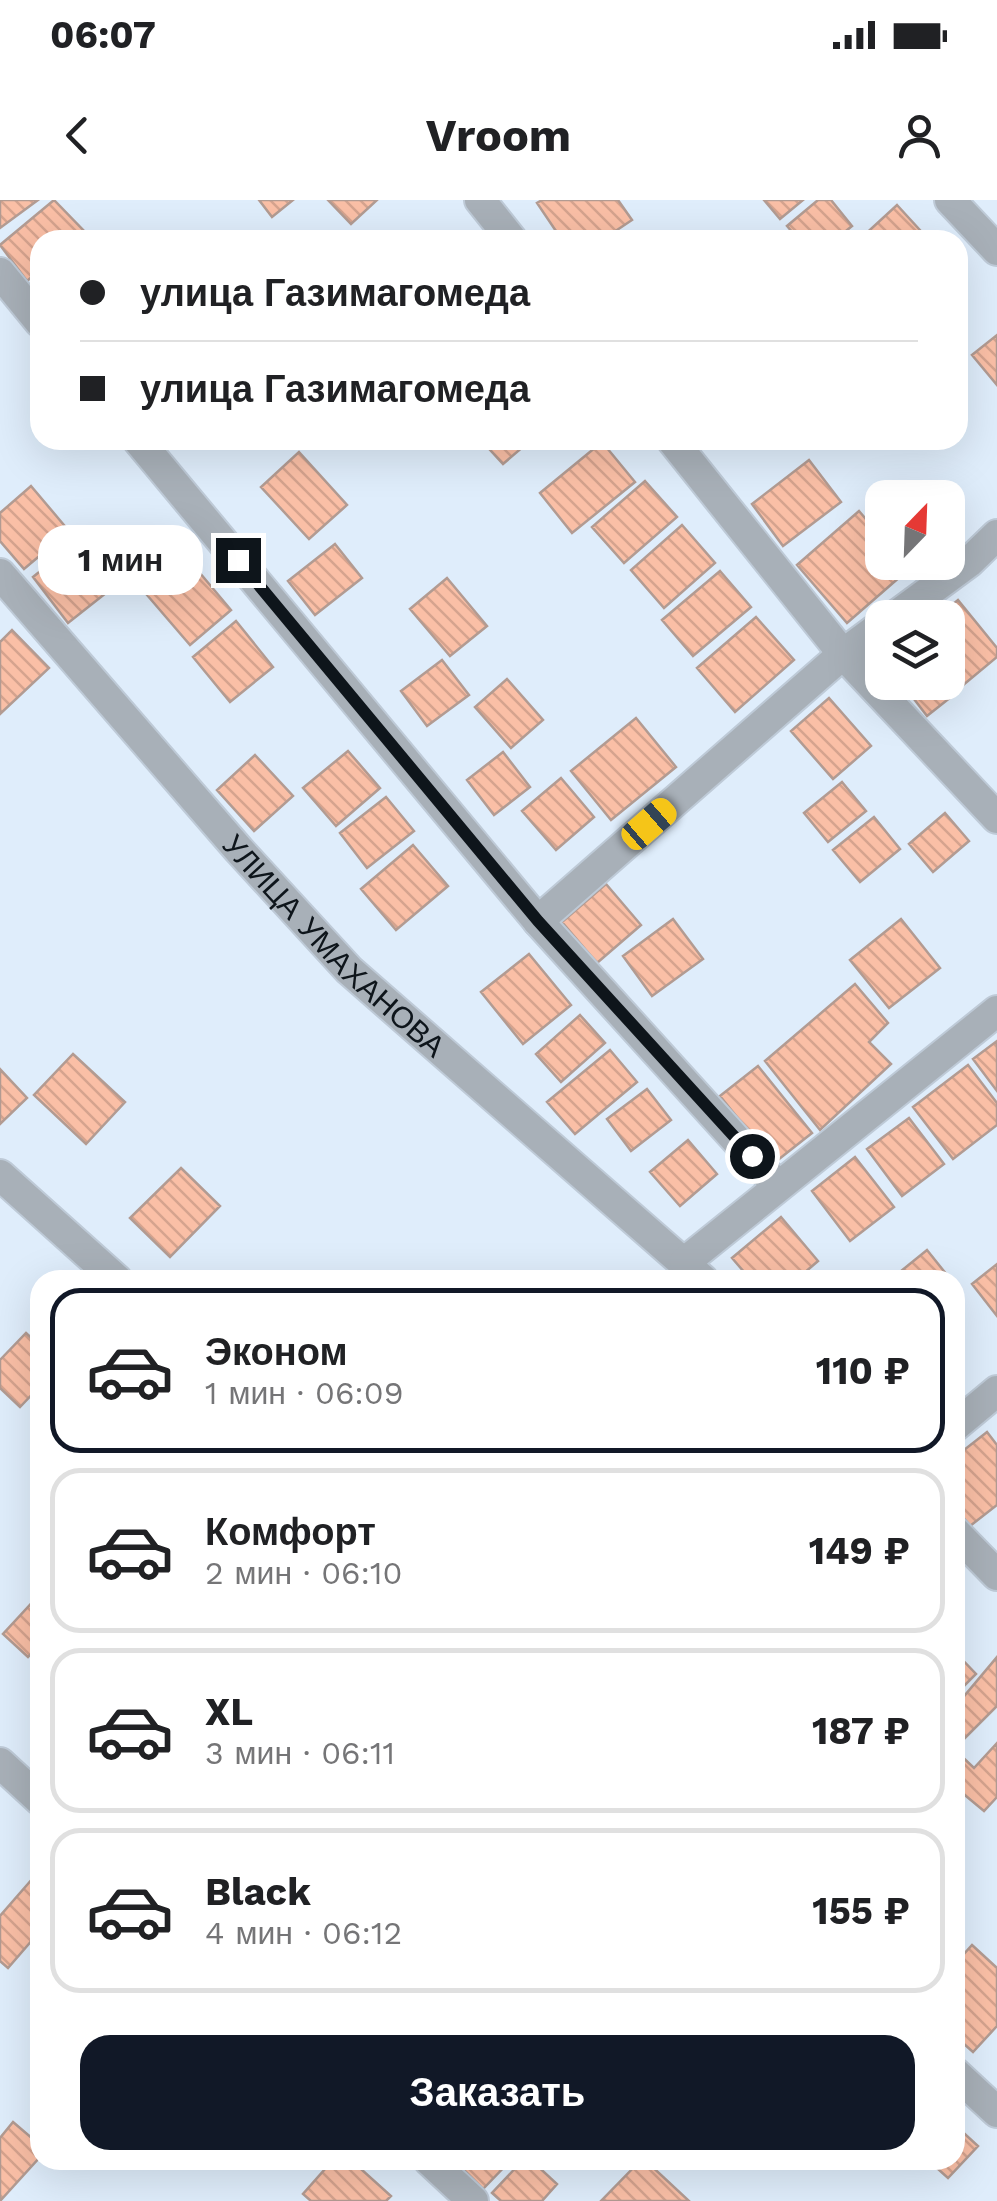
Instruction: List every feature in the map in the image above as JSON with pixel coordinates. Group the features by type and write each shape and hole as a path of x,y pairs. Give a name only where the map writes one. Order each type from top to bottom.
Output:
{"street":[{"path":"480,200 504,230"},
{"path":"950,200 997,250"},
{"path":"0,274 30,310"},
{"path":"146,450 538,921 778,1186"},
{"path":"680,450 843,654 997,818"},
{"path":"918,600 970,562 997,535"},
{"name":"УЛИЦА УМАХАНОВА","path":"0,574 239,850 350,970 693,1270"},
{"path":"538,921 865,638"},
{"path":"695,1270 778,1186 997,1011"},
{"path":"0,1175 107,1270"},
{"path":"965,1418 997,1392"},
{"path":"965,1542 997,1576"},
{"path":"0,1764 30,1791"},
{"path":"965,2082 997,2112"},
{"path":"440,2170 473,2201"}],"building":[{"path":"0,200 38,200 0,228"},
{"path":"54,200 83,230 30,230 27,281 0,245"},
{"path":"259,200 293,200 272,217"},
{"path":"328,200 377,200 351,224"},
{"path":"618,200 632,220 617,230 555,230 537,203"},
{"path":"764,200 803,200 780,219"},
{"path":"818,200 831,200 852,226 847,230 790,230 787,226"},
{"path":"897,205 920,230 870,230"},
{"path":"997,335 997,385 972,355"},
{"path":"490,450 519,450 503,464"},
{"path":"592,450 609,450 635,482 572,533 540,493"},
{"path":"299,452 347,505 309,539 261,487"},
{"path":"809,460 841,502 783,546 752,504"},
{"path":"645,481 677,517 624,563 592,527"},
{"path":"31,486 69,531 24,569 0,541 0,513"},
{"path":"859,511 865,518 865,580 896,580 873,600 865,600 865,607 847,623 797,565"},
{"path":"682,525 715,563 664,608 631,570"},
{"path":"75,543 111,589 68,623 33,577"},
{"path":"335,544 362,578 315,615 288,581"},
{"path":"189,560 231,610 190,645 147,595"},
{"path":"720,571 751,607 693,656 662,620"},
{"path":"447,578 487,626 450,656 410,609"},
{"path":"965,609 997,648 997,657 965,684"},
{"path":"756,617 794,660 735,712 697,668"},
{"path":"236,621 273,667 230,702 193,657"},
{"path":"12,630 49,668 0,714 0,642"},
{"path":"442,660 469,695 427,726 401,691"},
{"path":"507,679 543,720 511,748 475,707"},
{"path":"829,698 871,746 833,779 791,731"},
{"path":"915,700 947,700 927,716"},
{"path":"636,718 676,767 611,820 571,771"},
{"path":"348,751 380,788 336,826 303,788"},
{"path":"503,752 530,787 494,815 467,780"},
{"path":"255,755 293,796 254,831 217,790"},
{"path":"561,778 594,817 556,850 522,811"},
{"path":"842,782 866,811 828,842 804,813"},
{"path":"386,797 414,831 367,868 340,833"},
{"path":"945,813 969,841 933,872 909,844"},
{"path":"874,817 900,849 860,882 833,850"},
{"path":"413,845 448,886 396,930 361,889"},
{"path":"606,884 641,925 597,963 562,922"},
{"path":"673,919 703,959 652,996 623,956"},
{"path":"901,919 940,968 889,1008 850,960"},
{"path":"529,954 571,1005 523,1044 481,992"},
{"path":"855,984 888,1023 869,1042 891,1064 820,1130 765,1061"},
{"path":"580,1015 605,1043 561,1082 536,1054"},
{"path":"997,1041 997,1091 973,1059"},
{"path":"610,1050 637,1082 575,1134 547,1102"},
{"path":"73,1054 125,1102 86,1144 34,1095"},
{"path":"968,1065 997,1103 997,1125 953,1159 913,1107"},
{"path":"758,1066 812,1133 774,1163 720,1096"},
{"path":"0,1069 27,1098 0,1124"},
{"path":"647,1089 671,1120 631,1151 607,1119"},
{"path":"909,1118 944,1164 902,1196 867,1149"},
{"path":"688,1140 717,1174 680,1206 650,1172"},
{"path":"855,1157 894,1207 850,1241 812,1191"},
{"path":"181,1168 220,1206 170,1257 130,1218"},
{"path":"781,1217 818,1261 808,1270 742,1270 732,1258"},
{"path":"927,1250 943,1270 902,1270"},
{"path":"997,1264 997,1316 972,1284"},
{"path":"26,1333 30,1337 30,1396 20,1407 0,1388 0,1360"},
{"path":"987,1432 997,1445 997,1505 970,1526 965,1520 965,1449"},
{"path":"30,1605 30,1655 3,1634"},
{"path":"997,1657 997,1706 965,1738 965,1695"},
{"path":"965,1662 976,1674 965,1685"},
{"path":"997,1743 997,1797 984,1811 965,1795 965,1759 974,1768"},
{"path":"30,1882 30,1943 8,1968 0,1961 0,1916"},
{"path":"972,1945 997,1968 997,2026 973,2052 965,2045 965,1953"},
{"path":"13,2122 30,2136 30,2168 0,2201 0,2138"},
{"path":"965,2134 978,2146 965,2160"},
{"path":"324,2170 362,2170 391,2196 386,2201 311,2201 303,2194"},
{"path":"464,2170 501,2170 483,2189"},
{"path":"514,2170 542,2170 557,2184 542,2201 501,2201 492,2193"},
{"path":"631,2170 656,2170 689,2201 601,2201"},
{"path":"939,2170 956,2170 948,2178"}],"route":[{"path":"238,560 538,921 752,1156"}]}
